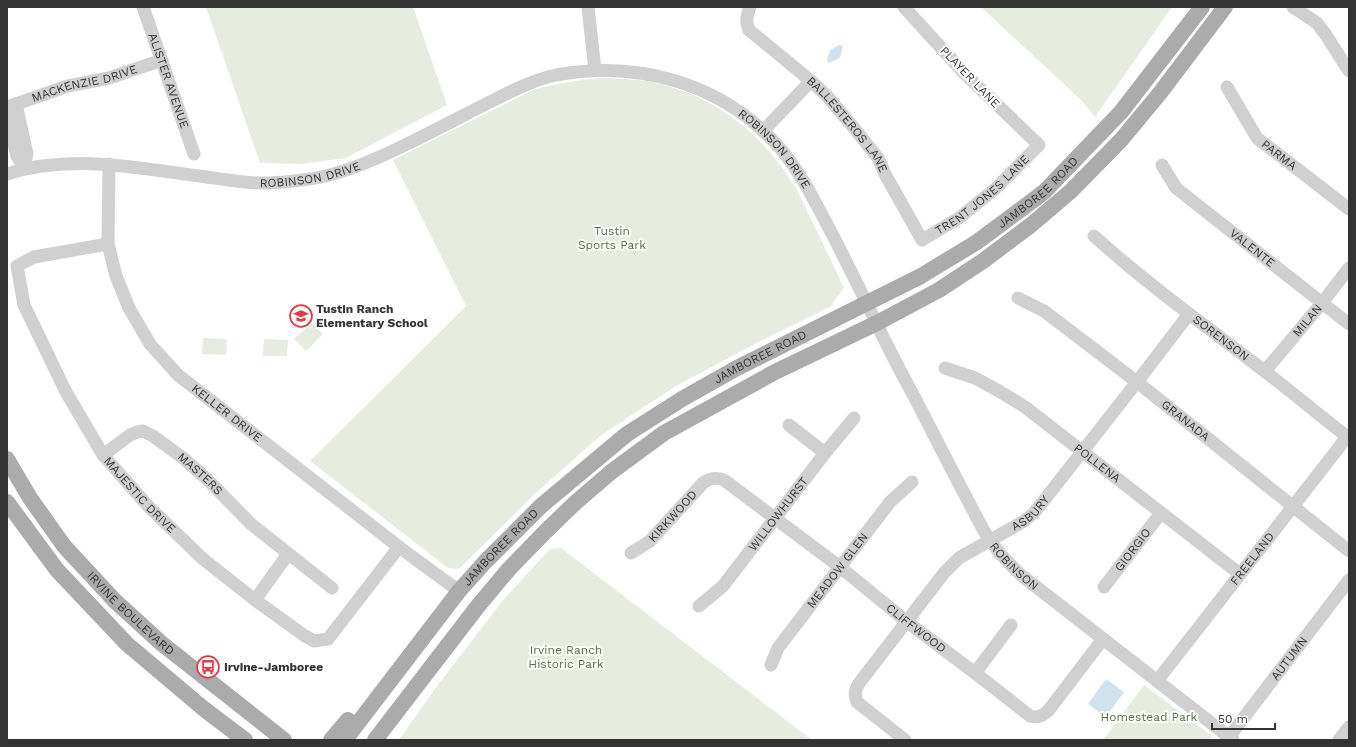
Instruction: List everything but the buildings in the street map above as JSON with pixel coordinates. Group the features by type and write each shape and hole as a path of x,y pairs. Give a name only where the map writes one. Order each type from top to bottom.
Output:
{"main road":[{"name":"JAMBOREE ROAD","path":"345,740 459,591 485,562 541,506 627,434 682,398 737,368 921,276 977,242 1044,192 1121,112 1202,7"},
{"name":"JAMBOREE ROAD","path":"375,740 509,569 546,530 575,503 611,472 664,433 775,372 877,323 939,290 983,261 1031,225 1071,191 1126,134 1160,93 1225,7"},
{"name":"IRVINE BOULEVARD","path":"7,459 30,498 64,546 115,601 161,643 284,740"},
{"name":"IRVINE BOULEVARD","path":"7,502 57,570 127,644 204,709 245,740"},
{"path":"331,740 392,667 411,654"},
{"path":"216,686 264,717 295,740"}],"street":[{"name":"ALISTER AVENUE","path":"142,7 194,154"},
{"path":"588,7 595,70"},
{"name":"BALLESTEROS LANE","path":"750,7 746,17 746,24 749,30 827,96 878,158 885,174 922,240"},
{"name":"PLAYER LANE","path":"904,7 965,74 1039,145"},
{"path":"1293,7 1317,23 1326,34 1349,71"},
{"name":"MACKENZIE DRIVE","path":"11,106 68,86 109,78 162,60"},
{"name":"ROBINSON DRIVE","path":"7,174 24,168 74,163 109,164 222,179 266,183 324,176 352,168 379,157 520,88 553,76 595,70 653,74 679,81 709,93 736,109 763,131 779,147 797,170 813,196 877,323"},
{"path":"763,131 811,81"},
{"name":"PARMA","path":"1227,87 1257,138 1349,209"},
{"path":"11,106 27,154 24,168"},
{"path":"7,116 17,156 24,168"},
{"name":"TRENT JONES LANE","path":"922,240 960,218 995,189 1039,145"},
{"name":"KELLER DRIVE","path":"109,164 108,244 116,276 129,308 150,344 178,375 399,548 459,591"},
{"name":"VALENTE","path":"1162,165 1176,188 1349,324"},
{"name":"SORENSON","path":"1094,236 1188,314 1348,437"},
{"name":"MAJESTIC DRIVE","path":"108,244 34,257 17,266 24,305 66,392 103,455 148,506 206,562 255,600 305,636 314,640 328,639 399,548"},
{"name":"MILAN","path":"1264,371 1322,303 1349,268"},
{"name":"GRANADA","path":"1018,298 1044,311 1137,382 1349,551"},
{"name":"ASBURY","path":"905,740 857,702 855,696 856,689 860,682 944,572 959,558 1024,521 1034,512 1083,452 1188,314"},
{"name":"ROBINSON","path":"877,323 984,531 990,541 1009,564 1231,738"},
{"name":"POLLENA","path":"945,368 975,378 1025,407 1240,574"},
{"name":"WILLOWHURST","path":"699,606 723,586 825,453 854,418"},
{"path":"789,426 825,453"},
{"name":"MASTERS","path":"103,455 130,435 143,431 149,434 183,458 202,474 251,524 332,588"},
{"name":"FREELAND","path":"1157,681 1348,437"},
{"name":"CLIFFWOOD","path":"712,478 724,480 840,567 906,621 975,673 1024,713 1030,716 1036,717 1048,711 1103,639"},
{"name":"KIRKWOOD","path":"631,553 650,541 703,483 712,478"},
{"name":"MEADOW GLEN","path":"771,665 778,648 890,502 912,482"},
{"name":"GIORGIO","path":"1104,587 1161,513"},
{"path":"255,600 288,554"},
{"name":"AUTUMN","path":"1231,738 1349,580"},
{"path":"975,673 1011,625"},
{"path":"1339,740 1349,727"}],"green space":[{"path":"206,7 413,7 447,105 346,158 301,164 260,163"},
{"path":"981,7 1172,7 1095,117 1082,101"},
{"name":"Tustin Sports Park","path":"603,78 646,81 676,88 698,97 737,121 754,136 785,171 798,192 844,288 830,307 753,345 676,386 600,436 537,492 461,567 457,569 448,568 310,461 466,306 393,160 533,90 568,82"},
{"path":"311,323 323,334 306,351 294,339"},
{"path":"203,338 227,339 226,355 202,354"},
{"path":"264,339 288,340 287,356 263,356"},
{"name":"Irvine Ranch Historic Park","path":"561,548 812,740 399,740 437,686 504,599 550,549"},
{"name":"Homestead Park","path":"1144,685 1212,736 1209,740 1103,740"}],"water":[{"path":"839,45 843,46 840,56 838,59 829,63 827,60 830,50"},
{"path":"1106,679 1124,692 1106,717 1088,704"}],"place":[{"name":"Tustin Ranch Elementary School","path":"301,316"},
{"name":"Irvine-Jamboree","path":"208,667"}]}
